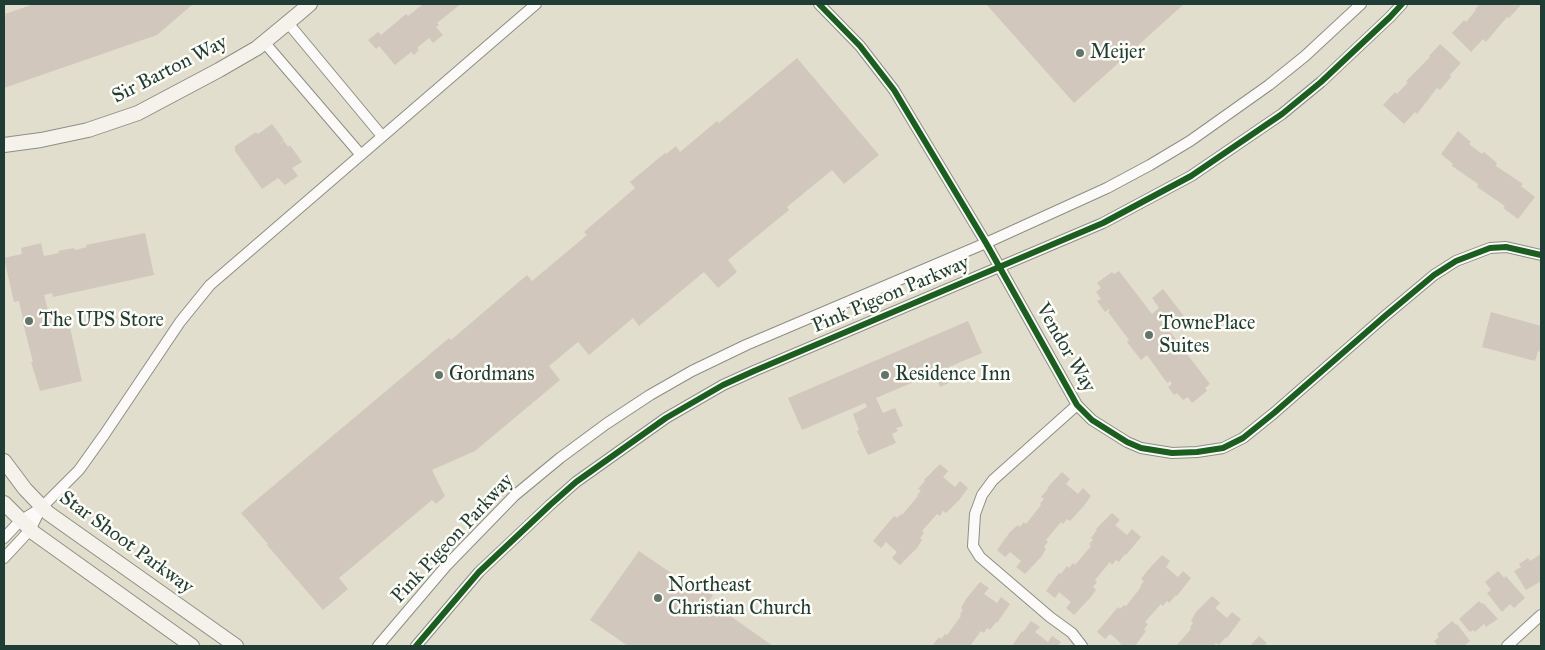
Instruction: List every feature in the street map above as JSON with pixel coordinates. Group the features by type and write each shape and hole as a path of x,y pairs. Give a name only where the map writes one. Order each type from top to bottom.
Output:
{"street":[{"name":"Sir Barton Way","path":"4,145 42,140 88,130 138,113 219,70 264,42 310,4"},
{"path":"4,558 25,525 79,470 180,322 210,285 536,4"},
{"name":"Vendor Way","path":"819,4 860,46 894,90 986,243 1078,405 1092,420 1127,442 1141,448 1172,453 1223,448 1242,438 1274,413 1434,275 1456,261 1490,248 1506,247 1541,255"},
{"name":"Pink Pigeon Parkway","path":"378,646 446,566 514,496 567,452 650,394 746,345 986,243 1107,188 1190,141 1269,86 1305,56 1361,4"},
{"name":"Pink Pigeon Parkway","path":"416,646 479,572 550,505 576,482 666,418 723,385 754,371 1103,224 1198,171 1282,114 1321,82 1402,4"},
{"path":"288,23 382,136"},
{"path":"264,42 361,155"},
{"path":"1078,405 993,480 982,495 975,514 973,546 980,557 1050,617 1072,633 1082,646"},
{"name":"Star Shoot Parkway","path":"4,461 24,489 41,508 236,646"},
{"path":"4,503 25,525 192,646"},
{"path":"4,538 25,525"},
{"path":"1507,646 1541,614"}],"building":[{"path":"34,4 193,4 157,35 4,88 5,14"},
{"path":"423,4 461,4 437,23 439,25 436,27 443,35 433,43 429,38 417,48 419,50 414,55 411,52 395,65 379,46 376,49 368,40 378,32 381,35 406,14 408,16"},
{"name":"Meijer","path":"986,4 1184,4 1074,103"},
{"path":"1480,4 1521,5 1509,18 1507,17 1486,42 1483,39 1471,52 1452,33 1464,20 1466,22"},
{"path":"1440,44 1461,63 1440,90 1437,88 1417,114 1415,112 1404,124 1383,105 1395,92 1397,94 1408,82 1406,81"},
{"path":"797,58 879,155 844,184 832,170 787,207 789,210 728,260 737,272 718,288 704,272 639,326 633,318 589,355 578,342 549,366 560,380 475,451 432,470 445,496 436,504 432,500 339,578 348,589 323,610 241,513 527,275 532,281 587,235 584,232 635,188 630,182 665,153 676,146 680,152 717,121 719,123"},
{"path":"272,124 284,140 278,146 284,141 288,147 290,145 302,162 292,168 298,176 285,185 278,178 262,189 235,151 235,146"},
{"path":"1458,131 1471,142 1469,144 1482,154 1484,152 1497,163 1496,166 1523,184 1521,186 1535,197 1518,219 1503,208 1505,206 1477,187 1478,184 1452,166 1453,164 1441,154"},
{"path":"145,233 154,275 53,297 52,293 44,295 52,326 69,323 82,381 40,391 31,362 33,362 19,301 14,302 4,258 22,254 21,248 41,243 44,256 59,253 58,251 74,248 75,250 87,247 86,245"},
{"name":"TownePlace Suites","path":"1119,271 1152,314 1159,308 1152,298 1163,289 1187,320 1174,330 1165,317 1161,320 1210,384 1205,388 1207,391 1192,403 1188,397 1183,400 1177,393 1174,395 1168,387 1172,384 1170,381 1167,383 1147,355 1141,360 1108,312 1110,310 1105,312 1097,301 1101,299 1096,292 1101,288 1097,283 1112,272 1114,274"},
{"path":"1491,312 1541,326 1541,352 1538,351 1535,361 1482,347"},
{"name":"Residence Inn","path":"968,321 982,353 876,398 883,413 895,408 903,426 896,428 898,431 892,434 896,443 868,455 857,431 859,430 853,414 867,407 865,403 802,430 788,398"},
{"path":"945,374 949,383 940,387 936,378"},
{"path":"940,464 948,471 943,477 955,487 960,481 968,488 946,513 943,511 940,516 937,514 922,531 924,533 920,538 922,540 917,548 900,565 892,558 897,552 886,542 881,548 873,541 894,516 897,518 902,515 918,496 921,491 918,489 924,480"},
{"path":"1062,472 1070,479 1066,484 1078,494 1083,488 1091,496 1070,521 1067,519 1063,524 1061,522 1046,540 1048,542 1044,547 1046,549 1041,557 1025,574 1016,567 1021,561 1010,552 1005,557 997,550 1010,532 1018,525 1020,527 1024,522 1026,524 1041,505 1044,499 1041,497 1047,488"},
{"path":"1112,513 1120,520 1115,525 1127,535 1132,529 1141,537 1119,562 1116,560 1112,565 1110,562 1095,580 1097,582 1093,587 1096,590 1074,615 1066,608 1071,602 1059,592 1055,598 1046,591 1059,573 1061,574 1067,566 1069,568 1073,563 1075,565 1091,546 1089,544 1093,540 1091,538 1096,529"},
{"name":"Northeast Christian Church","path":"639,551 699,592 702,588 713,595 709,601 773,646 628,646 590,620"},
{"path":"1541,554 1541,581 1526,590 1514,571 1521,567 1519,564 1528,558 1530,561"},
{"path":"1162,555 1170,561 1166,567 1178,577 1183,571 1191,578 1177,596 1169,603 1167,601 1163,606 1161,604 1145,622 1148,624 1144,629 1146,631 1135,646 1119,646 1121,643 1110,634 1105,639 1097,632 1118,607 1120,609 1124,605 1126,606 1141,587 1144,581 1141,579"},
{"path":"1498,571 1504,578 1506,576 1525,598 1514,608 1510,604 1502,612 1487,593 1491,590 1485,582"},
{"path":"980,582 989,588 984,594 997,603 1001,597 1010,604 997,623 990,630 987,628 984,633 981,631 970,646 932,646 939,637 941,639 945,634 947,635 961,616 960,614 963,610 961,608 966,599"},
{"path":"1212,596 1220,603 1215,608 1227,618 1232,612 1241,619 1227,638 1219,645 1216,643 1213,646 1176,646 1191,629 1190,627 1193,623 1191,621 1196,612"},
{"path":"1479,601 1498,619 1486,627 1484,624 1475,632 1473,630 1470,632 1459,619"},
{"path":"1031,621 1040,627 1035,632 1048,642 1052,636 1061,642 1058,646 1012,646"},
{"path":"1452,621 1457,624 1470,641 1464,646 1438,646 1434,641 1439,637 1437,634"},
{"path":"1259,636 1267,643 1264,646 1250,646"}],"cycle path":[{"path":"819,4 860,46 894,90 986,243 1077,405 1092,420 1127,442 1141,448 1172,453 1223,448 1243,438 1434,275 1456,261 1490,248 1506,247 1541,255"},
{"path":"416,646 479,572 550,505 576,482 666,418 723,385 1103,223 1191,176 1282,114 1321,82 1402,4"}],"place":[{"name":"Meijer","path":"1080,53"},
{"name":"The UPS Store","path":"29,321"},
{"name":"TownePlace Suites","path":"1149,335"},
{"name":"Gordmans","path":"439,375"},
{"name":"Residence Inn","path":"885,375"},
{"name":"Northeast Christian Church","path":"658,598"}]}
